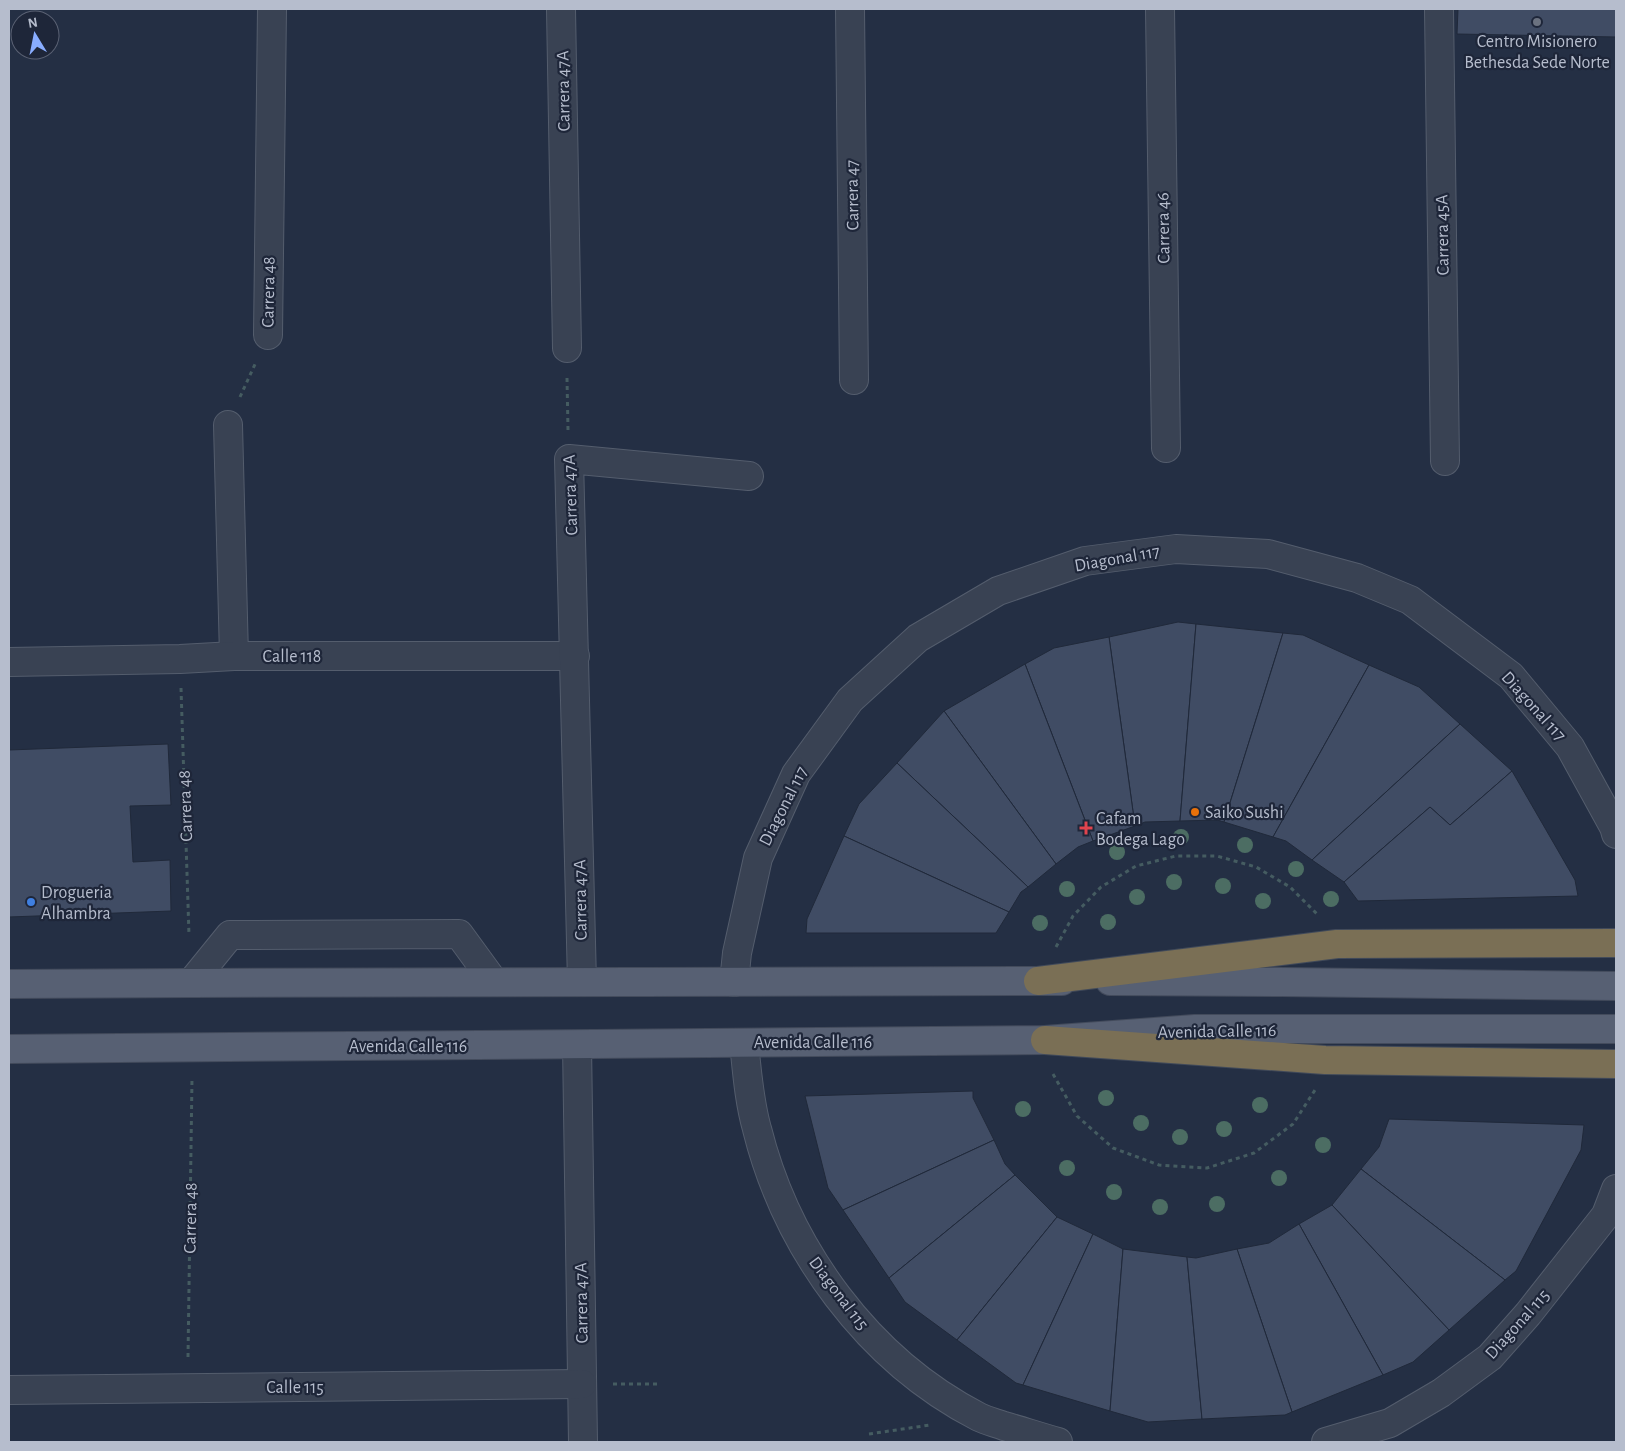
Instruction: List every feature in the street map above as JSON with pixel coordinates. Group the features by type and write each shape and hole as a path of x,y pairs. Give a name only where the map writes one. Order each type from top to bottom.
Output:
{"highway":[{"path":"1038,981 1337,944 1616,943"},
{"path":"1045,1040 1325,1060 1616,1064"}],"main road":[{"path":"9,984 1038,981 1607,986"},
{"name":"Avenida Calle 116","path":"9,1049 1045,1040 1195,1030 1606,1029"}],"street":[{"name":"Carrera 48","path":"268,336 272,9"},
{"name":"Carrera 47A","path":"561,9 567,348"},
{"name":"Carrera 47","path":"850,9 854,380"},
{"name":"Carrera 46","path":"1160,9 1166,448"},
{"name":"Carrera 45A","path":"1439,9 1446,461"},
{"path":"228,425 234,656"},
{"name":"Carrera 47A","path":"569,459 582,982"},
{"path":"569,459 749,476"},
{"name":"Diagonal 117","path":"734,982 737,953 758,858 796,774 850,700 918,638 998,591 1085,561 1176,548 1268,554 1357,578 1410,600 1511,676 1570,747 1614,827 1616,834"},
{"name":"Calle 118","path":"9,662 180,659 234,656 575,656"},
{"path":"191,983 230,935 459,934 494,982"},
{"name":"Diagonal 115","path":"744,1043 747,1076 756,1128 772,1180 794,1229 822,1275 854,1318 892,1356 927,1384 980,1418 1058,1442"},
{"name":"Carrera 47A","path":"577,1045 583,1442"},
{"name":"Diagonal 115","path":"1326,1442 1390,1423 1441,1393 1490,1357 1534,1307 1595,1229 1606,1214 1616,1189"},
{"name":"Calle 115","path":"9,1390 582,1384"}],"path":[{"name":"Carrera 48","path":"228,425 268,336"},
{"name":"Carrera 47A","path":"567,348 569,459"},
{"name":"Carrera 48","path":"180,659 189,936"},
{"path":"1053,952 1073,916 1101,887 1136,866 1176,856 1217,856 1256,867 1290,888 1319,916"},
{"name":"Carrera 48","path":"187,1388 193,1047"},
{"path":"1053,1074 1077,1116 1113,1148 1159,1166 1207,1168 1254,1153 1293,1124 1315,1090"},
{"path":"582,1384 660,1384"},
{"path":"869,1434 934,1425"}],"building":[{"name":"Centro Misionero Bethesda Sede Norte","path":"1458,9 1616,9 1616,37 1457,34"},
{"path":"1178,622 1196,624 1180,821 1145,822 1135,826 1109,637"},
{"path":"1196,624 1283,633 1224,822 1217,820 1180,821"},
{"path":"1283,633 1303,635 1369,665 1273,837 1224,822"},
{"path":"1109,637 1135,826 1093,841 1025,664 1054,648"},
{"path":"1025,664 1093,841 1078,847 1056,864 944,711"},
{"path":"1369,665 1419,687 1460,724 1312,860 1286,841 1273,837"},
{"path":"944,711 1056,864 1028,887 897,763"},
{"path":"1460,724 1512,771 1450,825 1430,807 1344,882 1312,860"},
{"path":"168,744 171,805 130,806 133,862 170,860 171,911 9,917 9,750"},
{"path":"897,763 1028,887 1021,892 1009,912 844,836 859,804"},
{"path":"1512,771 1575,880 1578,896 1358,901 1344,882 1430,807 1450,825"},
{"path":"844,836 1009,912 996,933 806,933 807,919"},
{"path":"973,1091 973,1098 994,1140 843,1210 828,1188 805,1096"},
{"path":"1389,1119 1584,1125 1581,1150 1516,1271 1505,1280 1361,1169 1379,1147"},
{"path":"994,1140 1005,1164 1015,1175 889,1278 843,1210"},
{"path":"1361,1169 1505,1280 1449,1330 1332,1205"},
{"path":"1015,1175 1057,1217 957,1340 905,1302 889,1278"},
{"path":"1332,1205 1449,1330 1413,1362 1383,1375 1299,1224"},
{"path":"1057,1217 1093,1234 1023,1385 1016,1383 957,1340"},
{"path":"1299,1224 1383,1375 1292,1412 1237,1249 1269,1243"},
{"path":"1093,1234 1123,1249 1110,1411 1023,1385"},
{"path":"1123,1249 1187,1257 1202,1419 1148,1422 1110,1411"},
{"path":"1237,1249 1292,1412 1285,1415 1202,1419 1187,1257 1196,1258"}],"place":[{"name":"Centro Misionero Bethesda Sede Norte","path":"1537,22"},
{"name":"Saiko Sushi","path":"1195,812"},
{"name":"Cafam Bodega Lago","path":"1086,828"},
{"name":"Drogueria Alhambra","path":"31,902"}]}
